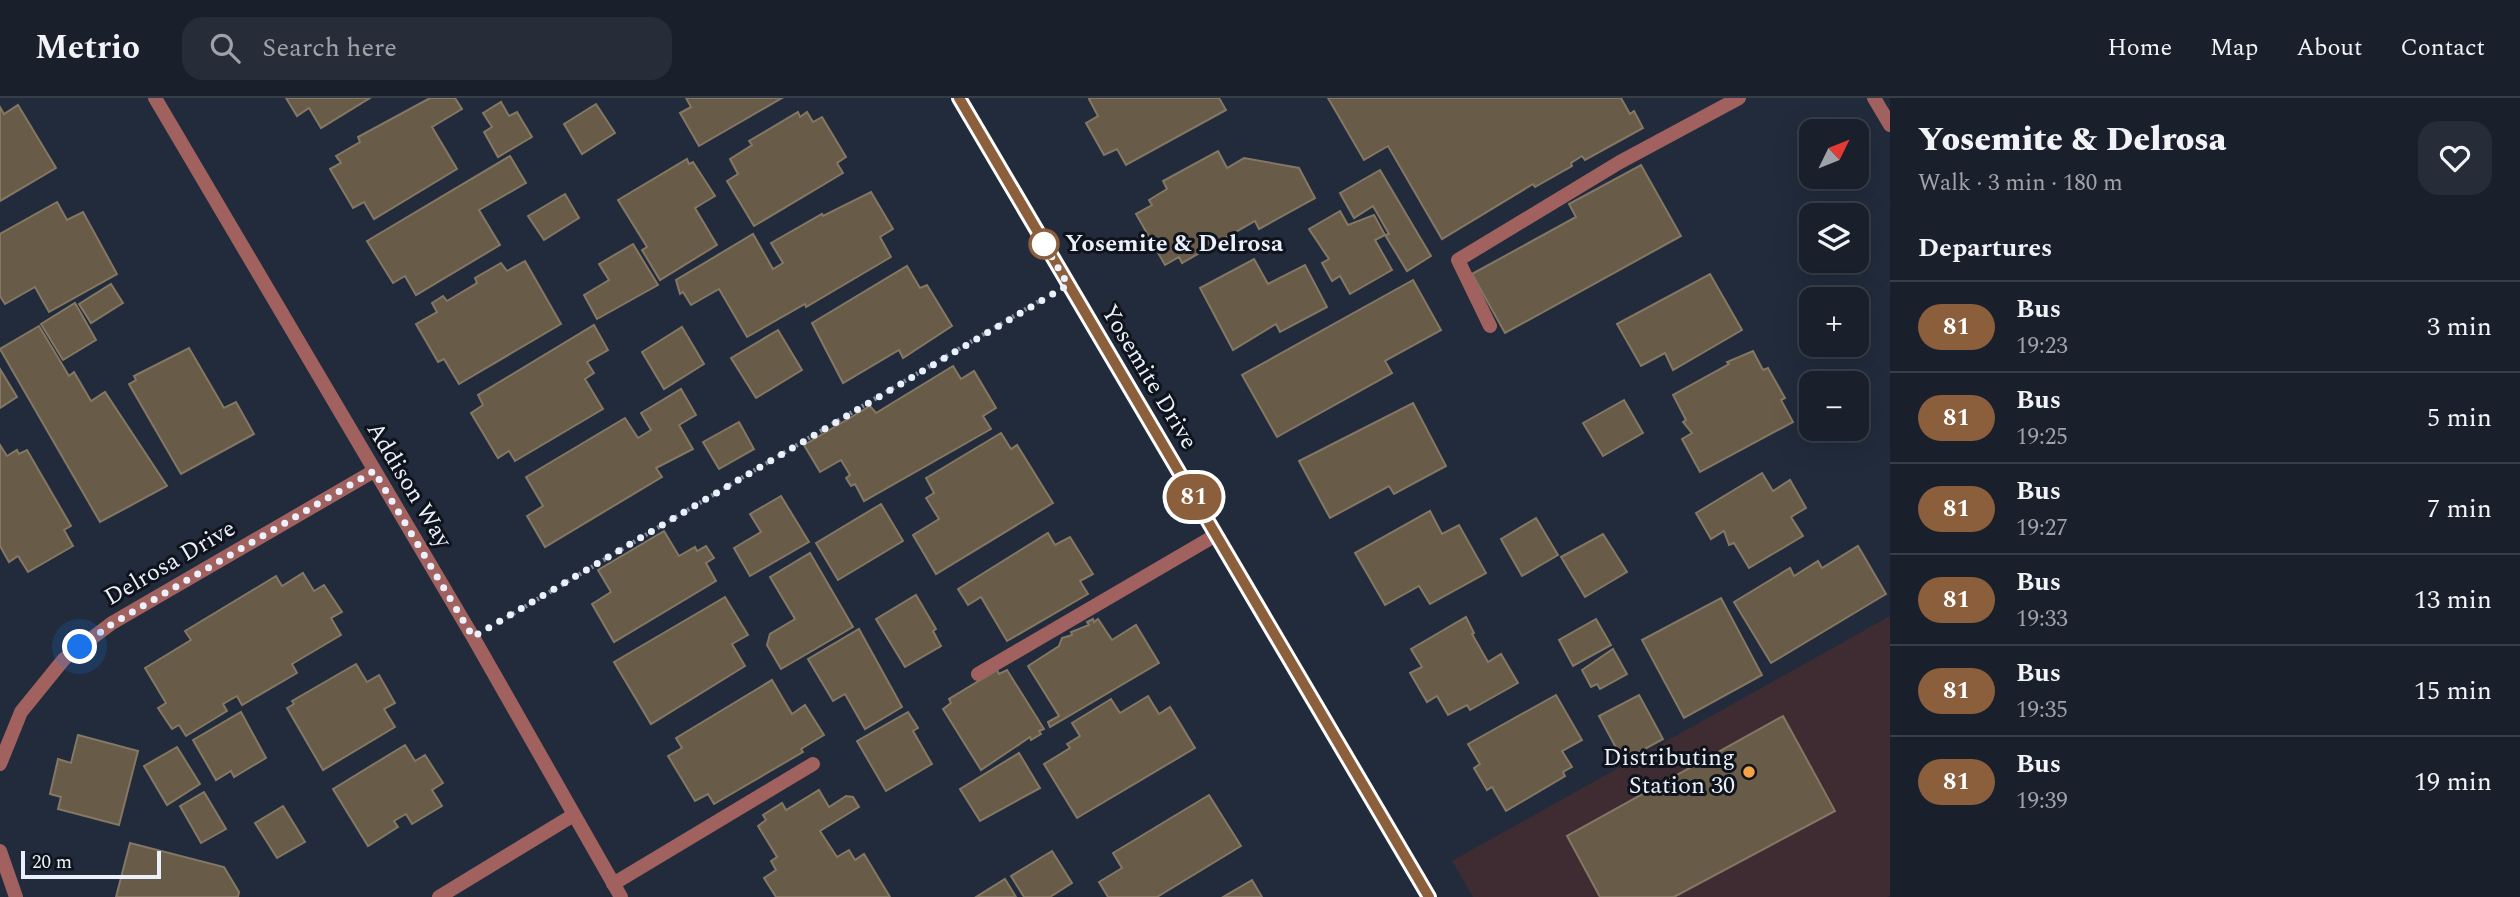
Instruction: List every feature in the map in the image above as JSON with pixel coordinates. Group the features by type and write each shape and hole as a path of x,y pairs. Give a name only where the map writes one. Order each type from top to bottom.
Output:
{"street":[{"name":"Addison Way","path":"155,98 473,637 572,816 617,891"},
{"name":"Yosemite Drive","path":"958,98 1429,897"},
{"path":"1490,326 1458,260 1620,162 1739,98"},
{"path":"1874,98 1890,125"},
{"name":"Delrosa Drive","path":"0,764 21,712 64,659 112,624 374,471"},
{"path":"978,674 1216,535"},
{"path":"617,891 813,764"},
{"path":"439,897 572,816"},
{"path":"0,851 16,897"}],"path":[{"path":"473,637 1068,285"}],"shaded area":[{"path":"1890,616 1890,895 1473,897 1452,861"}],"building":[{"path":"286,98 370,98 321,128 309,108 297,116"},
{"path":"430,98 455,98 462,109 432,127 457,169 374,219 364,202 353,208 330,169 341,163 336,156 360,142 358,137"},
{"path":"686,98 782,98 699,146 680,113 691,107"},
{"path":"1219,98 1226,110 1126,165 1117,149 1104,155 1086,123 1098,116 1089,99"},
{"path":"1328,98 1621,98 1630,114 1634,111 1643,128 1585,160 1582,156 1571,163 1572,166 1535,187 1533,184 1442,239 1388,146 1364,160"},
{"path":"501,102 509,116 517,112 532,137 498,157 484,132 492,127 483,113"},
{"path":"596,104 615,133 582,154 564,124"},
{"path":"18,105 56,168 0,201 0,107 4,114"},
{"path":"798,112 800,117 807,112 813,122 822,117 846,157 837,163 843,173 754,226 727,181 738,174 730,159 752,145 749,141"},
{"path":"1218,151 1227,168 1244,158 1299,168 1315,198 1259,229 1255,221 1182,263 1179,257 1165,265 1136,214 1152,205 1149,200 1167,189 1163,181"},
{"path":"510,156 526,183 479,210 500,245 416,295 405,276 393,283 367,241"},
{"path":"687,159 689,164 693,162 715,196 695,208 717,245 660,280 642,250 647,247 618,200"},
{"path":"1641,165 1681,236 1505,333 1472,274 1576,217 1569,204"},
{"path":"1380,170 1431,256 1407,271 1385,235 1389,234 1373,206 1354,218 1340,193"},
{"path":"871,192 893,229 880,237 891,257 806,307 805,304 747,337 719,289 691,305 683,292 680,294 676,280 753,234 773,269 783,263 771,243 822,214 823,216"},
{"path":"565,194 579,218 544,240 528,216"},
{"path":"57,202 67,220 83,212 117,274 49,312 35,287 5,304 0,296 0,234"},
{"path":"1340,211 1348,225 1374,215 1385,235 1375,240 1392,270 1350,294 1340,276 1332,281 1322,263 1329,259 1309,229"},
{"path":"633,244 658,285 597,319 584,295 609,280 599,264"},
{"path":"1254,259 1268,284 1305,265 1327,307 1280,332 1276,324 1233,350 1200,288"},
{"path":"525,261 561,324 459,384 444,359 438,362 416,324 437,312 432,303 443,296 447,301 477,283 475,278 501,263 507,271"},
{"path":"907,266 920,288 927,285 952,326 903,358 899,350 843,383 812,323"},
{"path":"1710,274 1742,330 1673,370 1665,353 1641,366 1617,324"},
{"path":"1413,280 1441,330 1385,361 1392,373 1277,437 1242,375"},
{"path":"111,284 123,303 91,323 79,304"},
{"path":"75,303 96,340 63,360 41,324"},
{"path":"594,325 608,350 587,362 594,373 585,379 603,409 515,461 509,451 498,458 471,413 483,405 478,395"},
{"path":"39,326 69,376 74,372 91,401 105,392 167,486 100,522 0,349"},
{"path":"682,327 704,364 664,389 642,352"},
{"path":"778,330 802,370 756,398 731,358"},
{"path":"189,348 224,408 236,402 254,434 181,474 129,384 136,380 134,376"},
{"path":"1753,351 1763,370 1768,368 1785,398 1781,400 1793,422 1700,472 1682,439 1692,433 1683,422 1686,420 1673,395 1729,364 1727,362"},
{"path":"953,366 961,379 974,371 996,408 983,416 991,429 864,501 855,484 851,486 846,478 850,475 841,460 820,472 804,445 870,406 876,413"},
{"path":"0,369 17,397 0,408"},
{"path":"681,389 696,415 679,425 693,449 656,468 662,477 545,547 527,516 543,506 526,477 625,418 638,438 651,430 641,413"},
{"path":"1624,400 1643,433 1603,456 1583,423"},
{"path":"1413,403 1446,466 1394,494 1389,486 1330,518 1299,461"},
{"path":"739,422 754,449 719,469 703,442"},
{"path":"1001,433 1011,449 1017,445 1053,503 936,574 913,535 939,519 926,498 934,493 926,478"},
{"path":"0,445 7,456 17,450 19,454 27,450 71,526 64,530 73,546 28,572 18,556 9,562 0,546"},
{"path":"1762,473 1773,491 1790,480 1806,508 1791,517 1803,536 1749,568 1734,543 1729,545 1724,531 1711,539 1696,513"},
{"path":"781,496 809,542 750,576 734,548 761,532 750,514"},
{"path":"881,504 903,541 838,580 816,543"},
{"path":"1430,511 1442,534 1459,525 1486,573 1430,604 1419,586 1385,605 1355,553"},
{"path":"1536,518 1558,555 1522,576 1501,539"},
{"path":"664,531 679,556 695,547 697,551 706,546 714,558 706,563 716,581 614,642 592,604 611,592 598,570"},
{"path":"1048,533 1055,545 1070,537 1093,574 1080,581 1088,594 1007,641 981,597 968,605 958,589"},
{"path":"1603,534 1627,572 1585,597 1561,557"},
{"path":"1858,546 1886,594 1771,663 1734,602 1790,568 1794,576 1818,561 1822,568"},
{"path":"810,553 853,627 781,669 767,645 770,634 795,619 770,577"},
{"path":"303,573 314,591 324,585 342,612 331,618 341,635 292,664 297,673 242,705 237,696 223,704 227,711 186,736 179,725 172,729 158,708 166,703 145,668 191,640 185,631 276,576 282,586"},
{"path":"916,595 936,629 933,631 941,646 905,667 876,619"},
{"path":"725,597 748,635 732,644 745,666 651,724 614,662"},
{"path":"1721,598 1762,675 1684,718 1642,640"},
{"path":"1466,617 1488,662 1501,654 1518,683 1470,710 1467,705 1448,715 1437,696 1427,702 1410,673 1422,667 1411,649"},
{"path":"1093,619 1094,622 1098,619 1112,640 1136,625 1159,663 1050,727 1048,722 1059,716 1028,666 1059,646 1062,638 1089,625 1087,622"},
{"path":"1596,619 1611,645 1573,666 1559,640"},
{"path":"859,629 902,707 865,729 845,694 833,701 808,659"},
{"path":"1613,649 1627,674 1600,689 1597,684 1591,687 1582,670"},
{"path":"356,664 367,682 379,675 395,703 384,709 395,727 323,770 287,708 294,704 292,701"},
{"path":"997,670 999,674 1007,670 1044,729 1039,731 1041,734 1031,740 1030,737 981,770 943,709 951,703 949,699"},
{"path":"772,680 792,714 805,705 824,735 801,749 803,752 714,804 708,794 695,801 668,756 682,748 676,738"},
{"path":"1556,695 1582,740 1562,751 1572,767 1563,772 1565,776 1506,811 1492,787 1487,790 1474,768 1480,764 1468,744"},
{"path":"1639,695 1663,739 1623,761 1599,716"},
{"path":"1148,696 1159,714 1170,707 1195,748 1077,818 1044,764 1070,748 1067,744 1080,736 1072,723 1111,699 1120,713"},
{"path":"241,712 266,758 234,777 231,771 216,780 193,740"},
{"path":"908,712 918,728 913,731 932,764 886,791 857,741"},
{"name":"Distributing Station 30","path":"1783,716 1835,811 1674,897 1600,897 1567,836"},
{"path":"78,735 138,751 119,825 58,809 61,797 50,794 58,759 71,763"},
{"path":"405,745 415,761 425,755 443,783 432,790 442,806 412,824 406,814 394,821 398,827 368,846 333,789"},
{"path":"177,747 200,784 167,805 144,766"},
{"path":"1019,753 1040,788 980,821 960,789"},
{"path":"819,790 829,807 846,796 853,797 859,807 820,831 837,857 849,850 855,860 864,854 890,897 776,897 764,878 776,870 771,861 777,857 758,826 766,820 763,815 782,803 786,810"},
{"path":"204,792 226,829 201,843 180,806"},
{"path":"1209,795 1241,846 1157,897 1108,897 1099,882 1122,868 1113,853"},
{"path":"283,806 305,842 277,858 255,823"},
{"path":"130,843 224,867 239,892 238,897 116,897"},
{"path":"1052,851 1072,883 1050,897 1024,897 1011,876"},
{"path":"1005,879 1016,897 976,897"},
{"path":"1252,880 1262,897 1223,897"}],"bus line":[{"name":"81","path":"959,98 1429,897"}],"place":[{"name":"Yosemite & Delrosa","path":"1044,244"},
{"name":"Distributing Station 30","path":"1749,772"}],"route":[{"path":"80,647 112,624 374,471 473,637 1068,285 1041,238 1044,244"}]}
